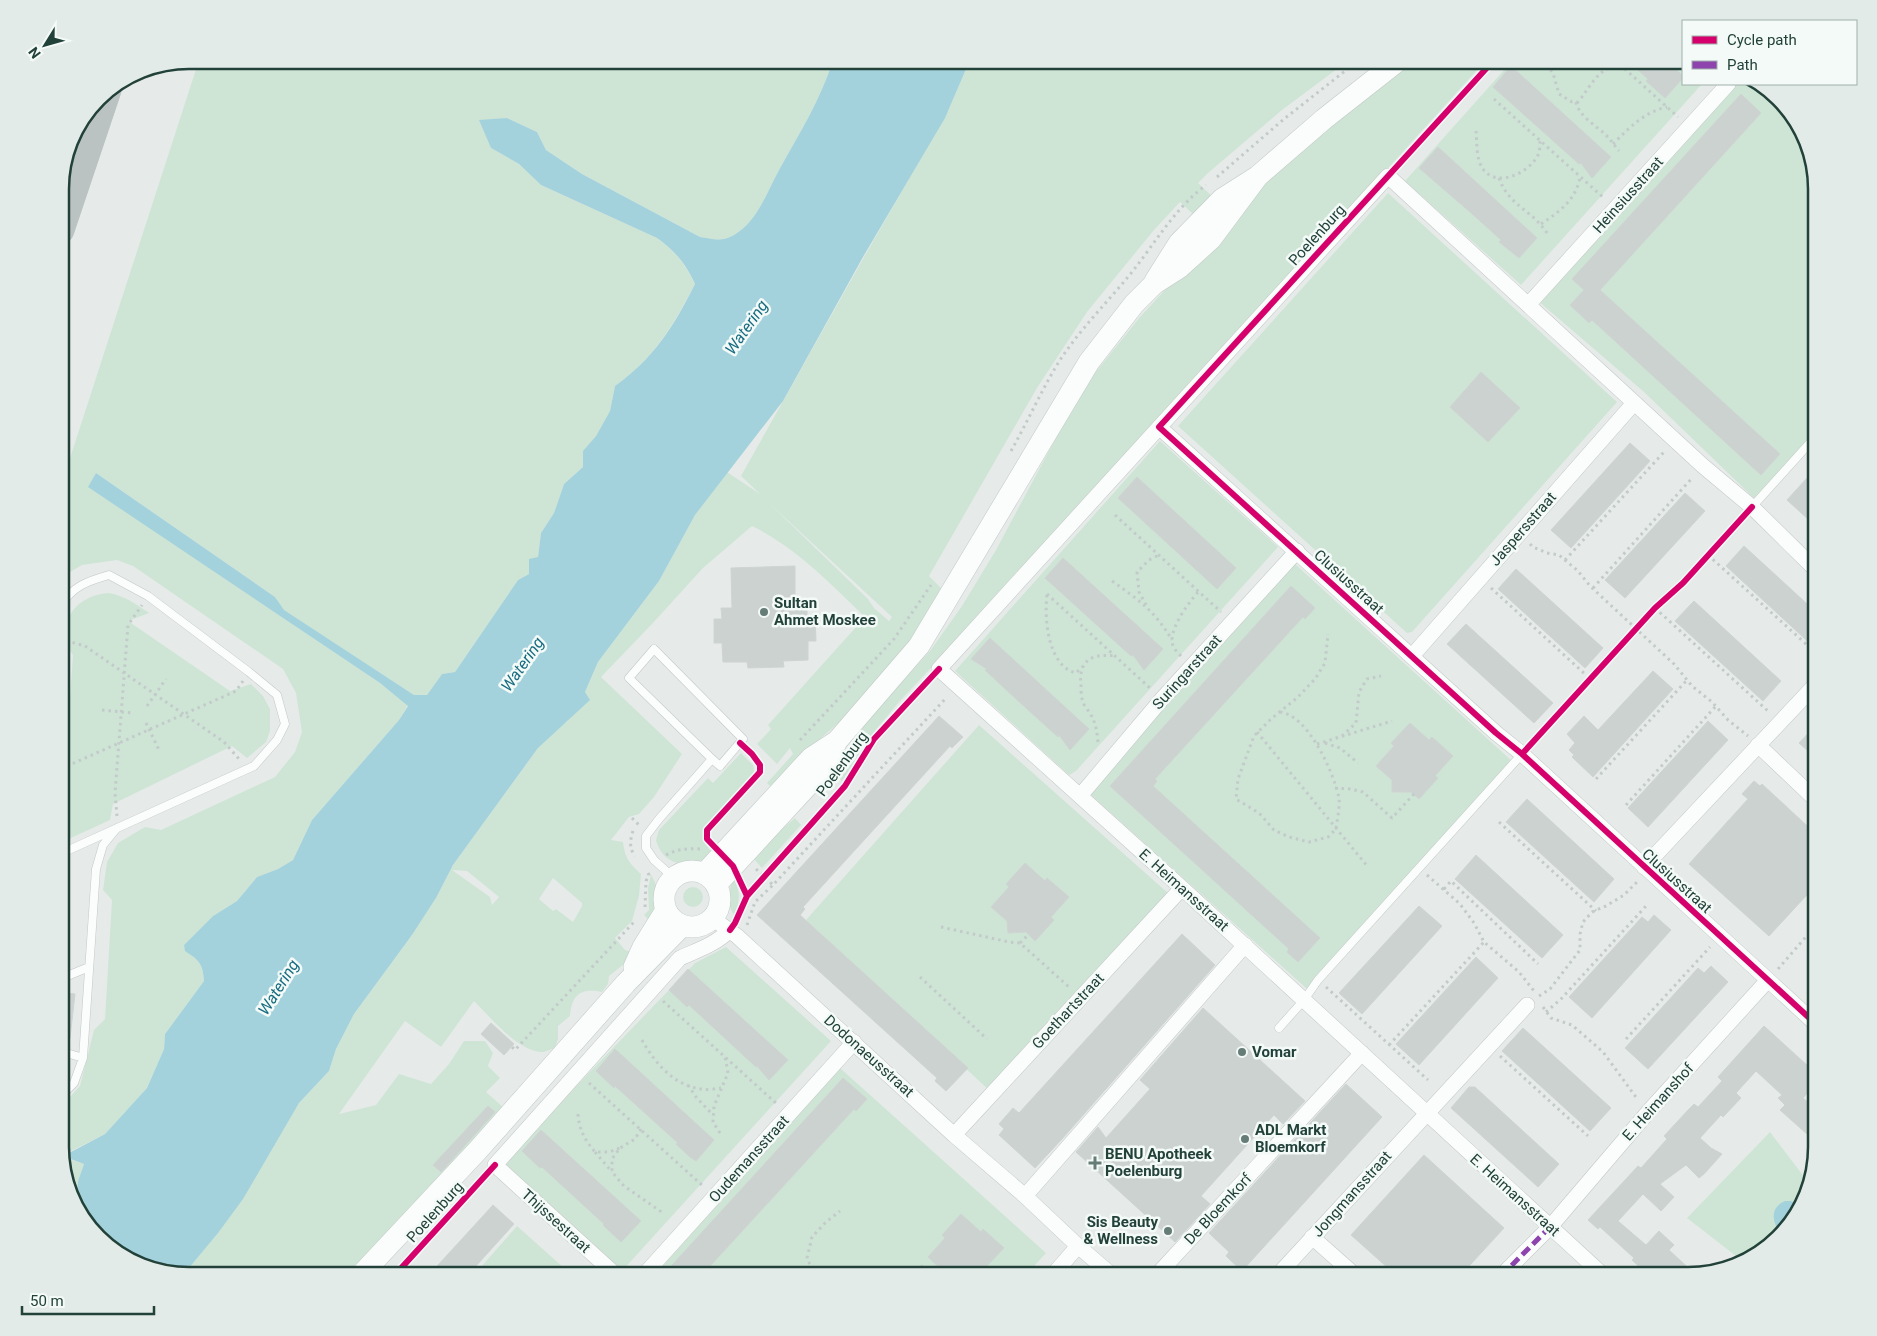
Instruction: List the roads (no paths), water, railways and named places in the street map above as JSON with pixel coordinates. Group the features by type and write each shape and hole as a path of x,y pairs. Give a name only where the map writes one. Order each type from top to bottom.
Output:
{"highway":[{"path":"69,203 101,107"}],"street":[{"name":"Poelenburg","path":"710,880 823,769 837,741 919,646 1089,362 1134,304 1154,284 1179,243 1222,200 1258,176 1324,119 1388,69"},
{"name":"Heinsiusstraat","path":"1528,305 1727,85"},
{"name":"Poelenburg","path":"939,670 1388,176 1528,305"},
{"path":"1528,305 1703,466 1752,507 1808,562"},
{"name":"Jaspersstraat","path":"1412,656 1634,403"},
{"name":"Clusiusstraat","path":"1159,427 1522,754 1808,1017"},
{"name":"Suringarstraat","path":"1080,796 1162,699 1297,551"},
{"name":"E. Heimansstraat","path":"939,670 1245,945 1594,1267"},
{"path":"1808,692 1758,746 1808,792"},
{"name":"Poelenburg","path":"710,880 718,850 811,758 837,741"},
{"name":"Clusiusstraat","path":"1646,869 1758,746"},
{"path":"688,872 710,880 720,899 721,924 691,928 682,926 670,918 666,910 664,893 668,884 674,878 688,872"},
{"name":"Goethartstraat","path":"954,1134 1182,888"},
{"name":"Poelenburg","path":"626,983 643,947 666,910"},
{"name":"Thijssestraat","path":"608,1267 495,1165 680,958 722,938 721,924"},
{"name":"Dodonaeusstraat","path":"721,924 1102,1267"},
{"name":"Poelenburg","path":"368,1267 478,1150 626,983 682,926"},
{"path":"1025,1196 1245,945"},
{"name":"E. Heimanshof","path":"1510,1267 1550,1226 1649,1111 1768,980"},
{"path":"1427,1112 1527,1005"},
{"name":"Oudemansstraat","path":"651,1267 854,1042"},
{"name":"De Bloemkorf","path":"1164,1267 1362,1053"},
{"name":"Jongmansstraat","path":"1285,1267 1427,1112"},
{"path":"1312,1237 1346,1267"},
{"path":"1060,1267 1078,1246"}],"lane":[{"path":"1752,507 1808,445"},
{"path":"69,595 84,582 109,575 148,596 277,694 285,724 277,740 254,766 69,850"},
{"path":"654,649 743,739 720,766 712,759 628,678 654,649"},
{"path":"1279,1028 1304,1000 1318,980 1522,754"},
{"path":"674,878 654,860 646,848 646,836 658,819 712,759"},
{"path":"69,1088 74,1083 83,1058 96,869 103,845 118,827"},
{"path":"69,975 89,967"},
{"path":"69,1054 83,1058"}],"water":[{"name":"Watering","path":"830,69 966,69 945,118 863,257 783,401 695,515 659,581 598,662 585,692 590,700 538,748 453,865 436,898 412,935 354,1014 336,1049 329,1071 299,1103 243,1199 190,1267 165,1265 150,1261 129,1251 104,1232 85,1207 77,1191 78,1181 84,1164 69,1159 69,1153 105,1134 147,1088 164,1049 165,1034 204,981 203,970 194,957 185,951 184,945 213,916 237,901 257,877 278,869 293,860 312,820 399,720 408,706 380,683 88,487 96,473 275,597 284,610 414,695 427,695 442,674 455,672 518,580 529,574 529,559 538,557 541,533 554,513 564,484 583,467 583,451 596,436 610,411 615,386 641,364 662,340 695,284 679,258 657,238 541,185 519,164 491,148 479,120 507,118 537,132 546,150 582,174 700,237 721,239 730,237 742,229 761,206 802,130"},
{"path":"1785,1201 1794,1203 1777,1227 1774,1211 1778,1205"}],"place":[{"name":"Sultan Ahmet Moskee","path":"764,612"},
{"name":"Vomar","path":"1242,1052"},
{"name":"ADL Markt Bloemkorf","path":"1245,1139"},
{"name":"BENU Apotheek Poelenburg","path":"1095,1163"},
{"name":"Sis Beauty & Wellness","path":"1168,1231"}]}
